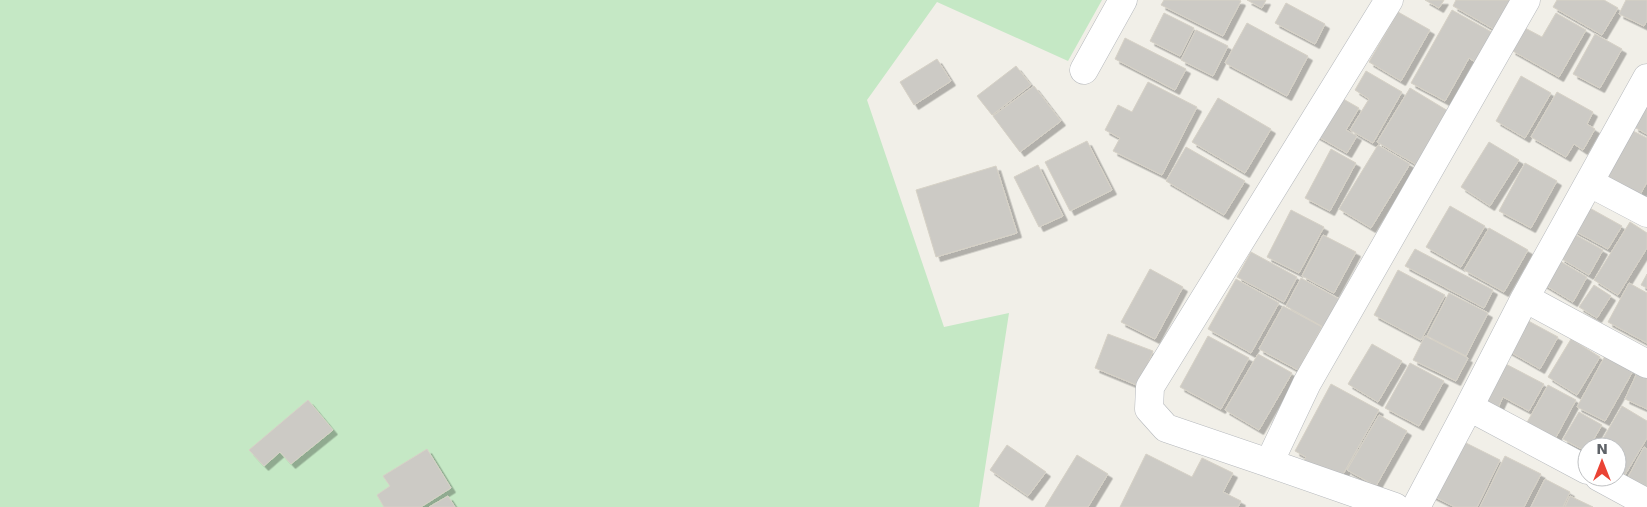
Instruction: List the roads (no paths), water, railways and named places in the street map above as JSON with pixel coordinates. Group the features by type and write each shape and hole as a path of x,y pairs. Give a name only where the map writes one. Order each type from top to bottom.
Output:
{"street":[{"path":"1084,70 1123,0"},
{"path":"1389,0 1150,387 1149,408 1166,428 1395,507"},
{"path":"1269,463 1307,383 1526,0"},
{"path":"1416,507 1525,298 1647,78"},
{"path":"1590,183 1647,213"},
{"path":"1525,298 1647,364"},
{"path":"1469,407 1577,465"},
{"path":"1617,487 1647,503"}]}
